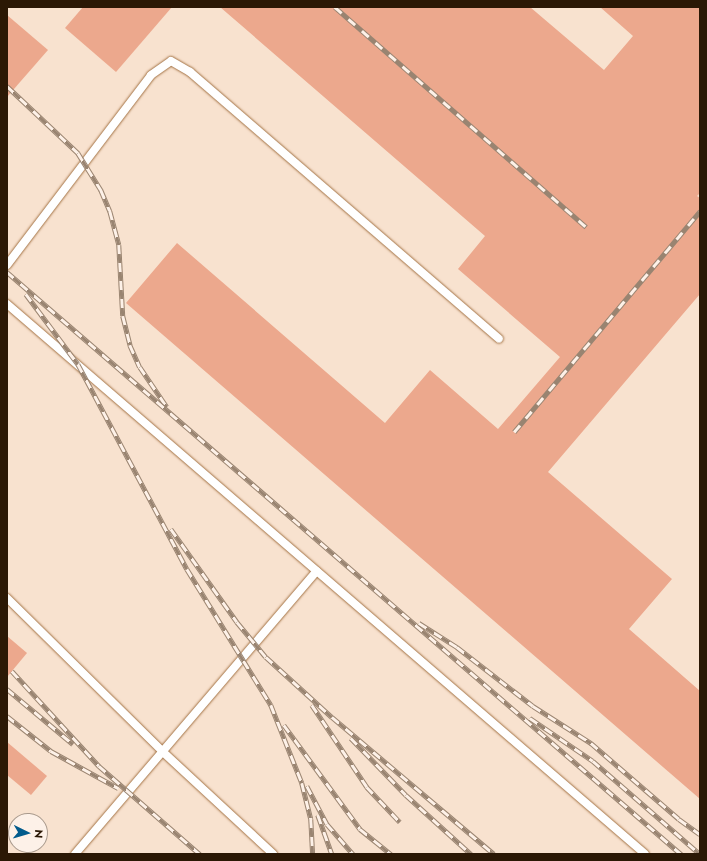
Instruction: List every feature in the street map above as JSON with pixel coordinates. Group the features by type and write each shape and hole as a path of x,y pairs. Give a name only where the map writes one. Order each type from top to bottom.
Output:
{"lane":[{"path":"7,265 151,74 171,62 190,72 499,339"},
{"path":"7,304 645,854"},
{"path":"75,854 317,571"},
{"path":"7,598 163,752 273,854"}],"building":[{"path":"83,7 172,7 116,72 65,28"},
{"path":"220,7 530,7 604,70 633,36 600,7 700,7 700,193 697,196 700,198 700,294 548,472 672,579 629,629 700,691 700,799 126,303 177,243 385,423 430,370 498,429 560,357 458,269 485,236"},
{"path":"7,15 48,50 7,97"},
{"path":"7,636 27,653 7,677"},
{"path":"7,742 47,776 31,795 7,775"}],"railway":[{"path":"335,7 586,227"},
{"path":"7,86 78,153 101,190 110,211 119,245 123,316 130,345 140,367 167,407"},
{"path":"514,432 700,211"},
{"path":"7,272 681,854"},
{"path":"26,294 78,364 187,569 271,705 302,783 311,819 313,854"},
{"path":"171,529 237,622 266,657 332,717 494,854"},
{"path":"419,623 457,647 533,706 591,743 679,819 700,834"},
{"path":"12,671 99,766 200,854"},
{"path":"7,689 73,744"},
{"path":"312,705 367,787 400,822"},
{"path":"7,716 51,751 118,788"},
{"path":"530,718 593,761 700,854"},
{"path":"284,725 360,829 391,854"},
{"path":"351,738 406,795 471,854"},
{"path":"307,786 327,824 353,854"},
{"path":"318,815 332,854"}]}
